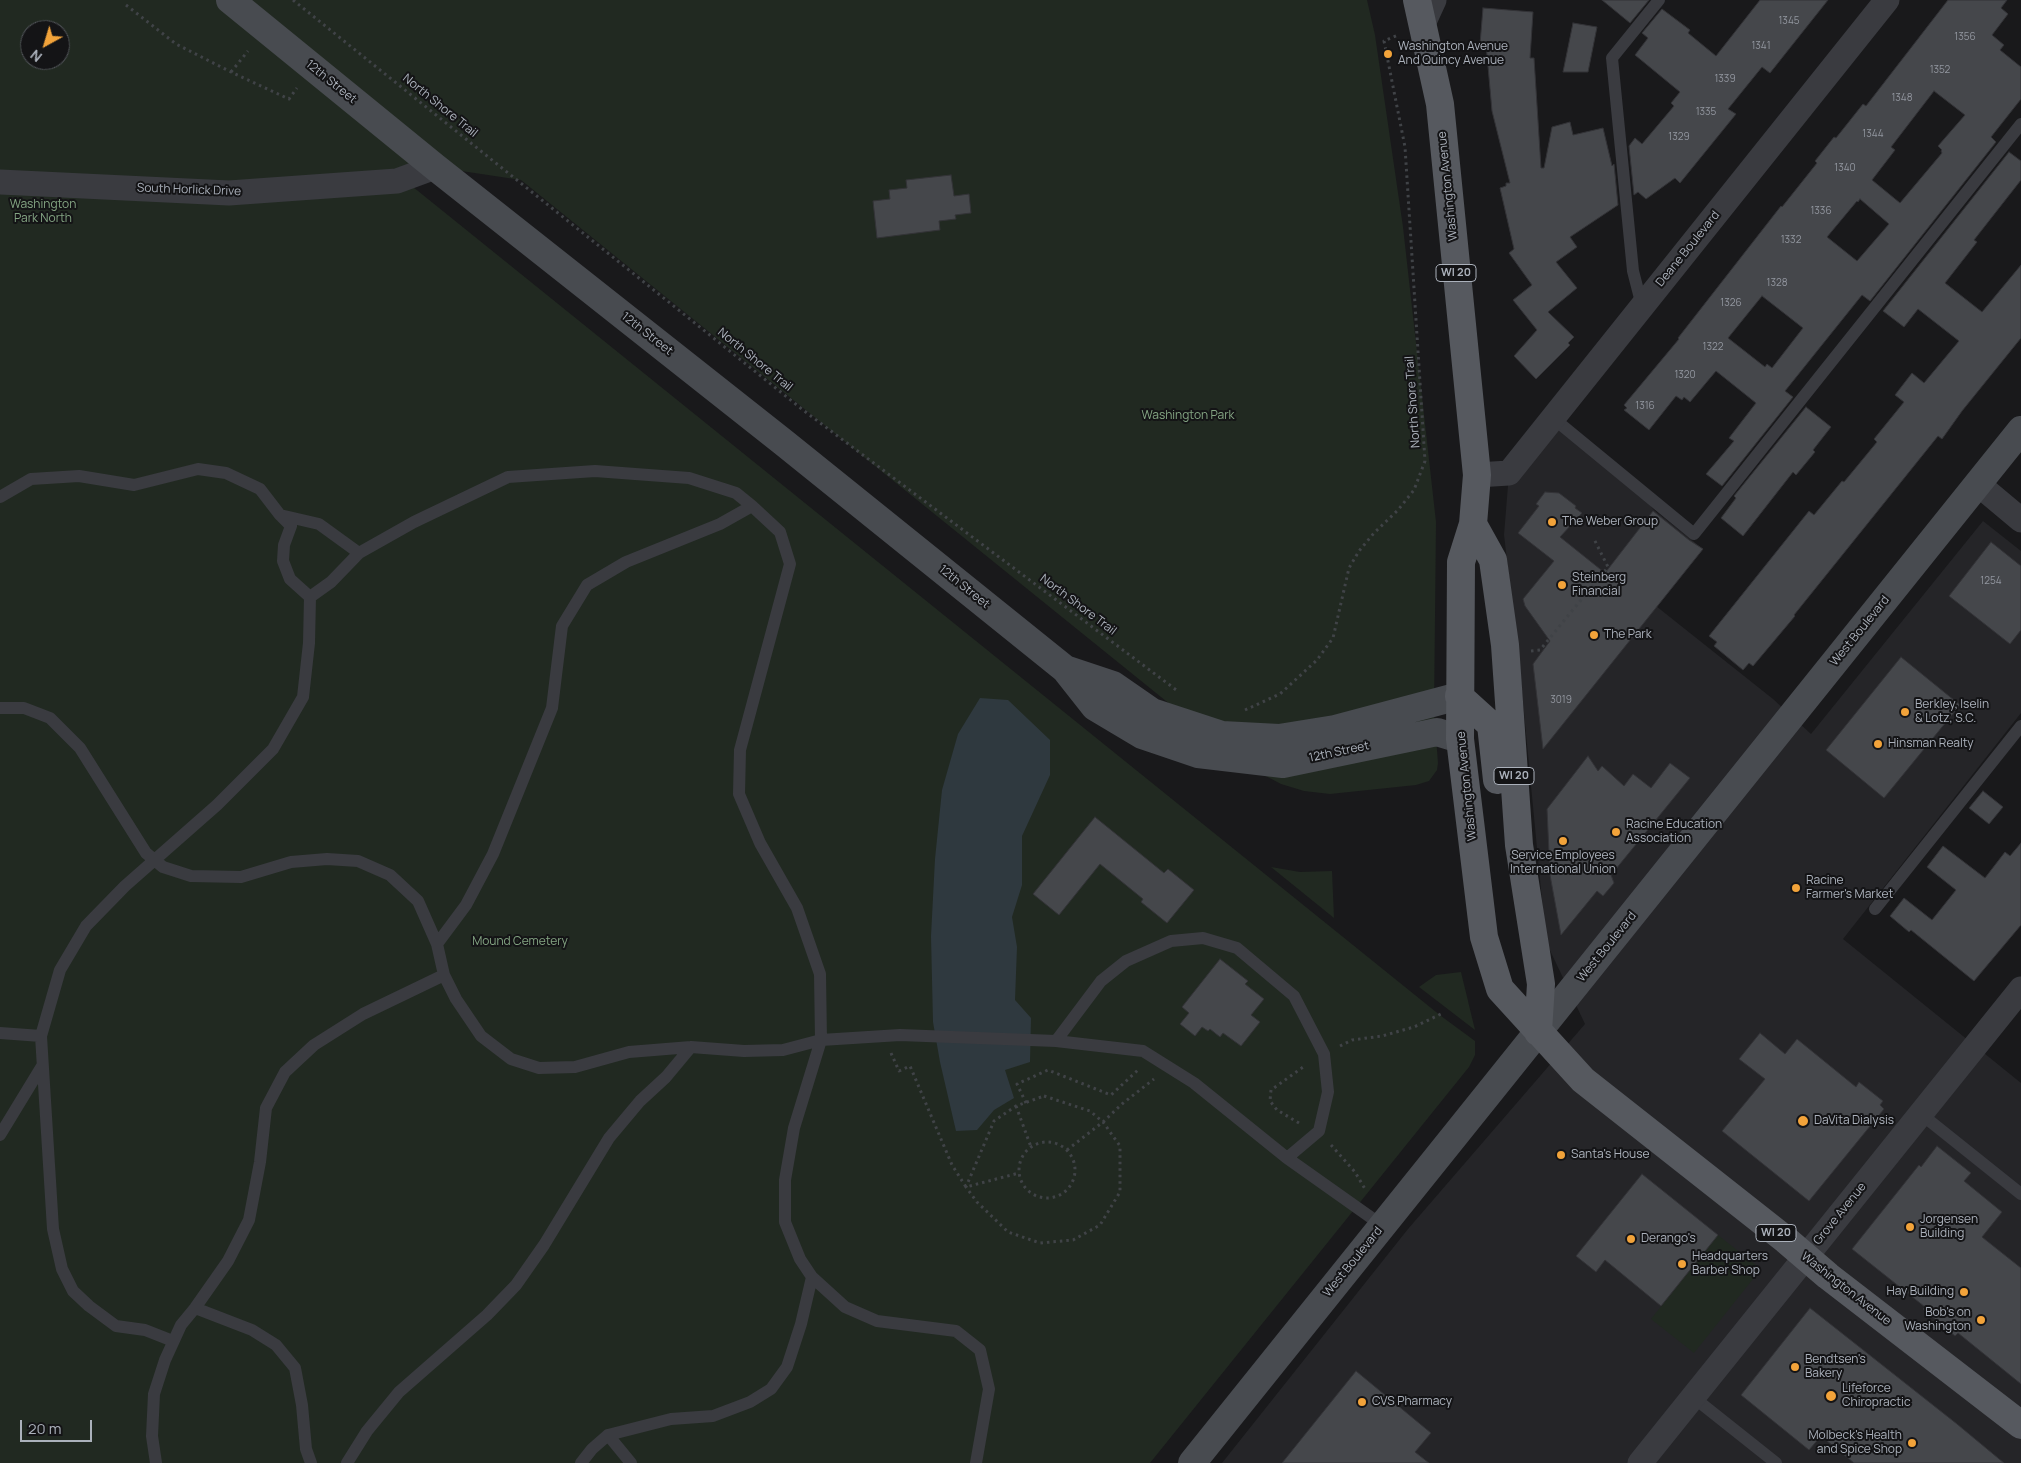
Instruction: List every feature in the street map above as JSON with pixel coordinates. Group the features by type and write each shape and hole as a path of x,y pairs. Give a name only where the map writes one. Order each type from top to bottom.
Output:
{"main road":[{"name":"Washington Avenue","path":"1424,8 1440,104 1477,475 1473,524 1461,562 1460,739 1484,937 1500,989 1583,1080 1805,1257 2021,1425"},
{"name":"WI 20","path":"1473,524 1493,560 1504,645 1519,845 1541,984 1538,1032"},
{"path":"1459,696 1491,725 1496,778 1519,845"}],"street":[{"name":"12th Street","path":"230,0 435,167 783,442 1065,669 1095,707 1142,735 1198,754 1283,764 1438,732 1460,739"},
{"name":"Deane Boulevard","path":"1477,475 1509,473 1887,0"},
{"name":"South Horlick Drive","path":"0,182 229,193 397,181 435,167"},
{"name":"West Boulevard","path":"1192,1463 1383,1226 1490,1089 1538,1032 2021,430"},
{"path":"1978,484 2021,520"},
{"name":"12th Street","path":"1065,669 1113,685 1152,712 1222,735 1279,738 1336,729 1459,696"},
{"name":"Grove Avenue","path":"1640,1463 2021,989"}],"lane":[{"path":"1642,307 1633,271 1612,58 1659,0"},
{"path":"1553,418 1694,534 2021,124"},
{"path":"0,497 31,479 79,476 134,485 198,469 226,473 260,489 280,515 292,526 284,546 283,561 290,578 310,598 309,643 303,697 273,750 217,805 125,886 86,926 60,970 40,1036 53,1229 62,1269 73,1291 89,1306 116,1326 145,1330 173,1342"},
{"path":"310,598 331,582 359,553 414,522 508,477 595,471 689,478 736,493 780,532 790,564 740,750 739,794 760,843 797,908 820,974 821,1040 794,1128 785,1180 785,1222 800,1259 812,1277 845,1306 877,1321 956,1331 980,1350 988,1389 976,1463"},
{"path":"437,944 466,905 493,854 552,708 562,626 587,585 626,562 720,524 752,506"},
{"path":"280,515 319,524 359,553"},
{"path":"0,708 24,708 50,718 80,748 146,853 163,867 191,876 242,877 291,862 327,859 358,861 390,875 418,900 437,944 444,975 456,999 481,1036 511,1060 539,1068 575,1067 629,1052 691,1047 744,1051 783,1050 821,1040 925,1036 1056,1041 1143,1051 1194,1083 1288,1158 1383,1226"},
{"path":"1875,909 2021,726"},
{"path":"1056,1041 1101,981 1126,961 1171,942 1203,938 1236,948 1294,996 1324,1054 1328,1092 1319,1131 1288,1158"},
{"path":"156,1463 152,1436 154,1394 165,1360 181,1325 228,1261 249,1220 260,1162 266,1108 285,1072 314,1045 363,1014 444,975"},
{"path":"0,1033 40,1036"},
{"path":"347,1463 367,1431 399,1392 487,1315 516,1285 544,1245 609,1138 640,1101 666,1077 691,1047"},
{"path":"0,1135 42,1066"},
{"path":"1921,1114 2021,1194"},
{"path":"581,1463 592,1449 608,1435 671,1419 713,1416 750,1402 771,1389 787,1367 801,1324 812,1277"},
{"path":"195,1308 252,1330 276,1345 296,1368 306,1449 311,1463"},
{"path":"1693,1397 1776,1463"},
{"path":"608,1435 631,1463"}],"path":[{"name":"North Shore Trail","path":"293,0 803,410 1187,698"},
{"path":"126,5 176,44 231,72 288,99 297,88"},
{"name":"North Shore Trail","path":"1240,712 1280,694 1317,660 1333,638 1349,568 1364,545 1398,510 1414,490 1425,461 1405,147 1384,41 1424,8"},
{"path":"231,72 248,51"},
{"path":"1504,645 1527,651 1540,650 1608,567 1594,539"},
{"path":"892,1056 899,1070 910,1066 952,1165 966,1186 977,1202 1008,1232 1040,1244 1073,1240 1100,1225 1120,1192 1120,1146 1104,1122 1090,1111 1044,1096 1016,1106 994,1121 966,1186"},
{"path":"1067,1150 1104,1122 1122,1104 1167,1067"},
{"path":"1026,1103 1017,1084 1048,1070 1112,1095 1137,1070 1152,1080"},
{"path":"1016,1106 1031,1147"},
{"path":"1040,1142 1050,1142 1059,1144 1067,1150 1075,1162 1075,1177 1067,1192 1059,1197 1042,1198 1034,1196 1027,1190 1021,1182 1019,1173 1020,1163 1024,1154 1031,1147 1040,1142"},
{"path":"966,1186 1019,1173"}],"shaded area":[{"path":"1553,418 1637,488 1654,510 1703,549 1656,606 1773,699 1811,734 1983,521 2021,551 2021,713 1843,939 2021,1083 2021,1463 1222,1463 1408,1229 1585,1024 1546,942 1518,650 1504,535 1509,473"},
{"path":"980,698 1008,700 1050,740 1050,775 1022,836 1022,885 1012,917 1017,947 1015,1000 1031,1018 1030,1062 1005,1070 1014,1098 994,1110 977,1130 956,1131 933,1022 931,936 935,859 942,790 958,734"}],"green space":[{"name":"Mound Cemetery","path":"0,0 1367,0 1375,35 1403,227 1436,522 1434,711 1438,763 1437,770 1429,781 1416,785 1330,794 1304,791 1281,784 1262,774 1239,760 521,180 435,167 392,170 1441,1016 1475,1041 1475,1055 1469,1067 1150,1463 0,1463"},
{"path":"1271,867 1300,872 1332,871 1334,918"},
{"path":"1461,972 1475,1030 1419,987 1436,975"},
{"path":"1718,1235 1761,1269 1694,1353 1651,1319"}],"building":[{"path":"1602,0 1649,0 1630,23"},
{"path":"1760,0 1828,0 1770,73 1762,67 1728,109 1736,114 1680,183 1675,178 1646,199 1638,192 1634,195 1629,146 1635,138 1642,144 1674,106 1671,103 1680,92 1635,55 1648,38 1642,33 1662,9 1690,30 1688,33 1716,56"},
{"path":"1948,0 2007,0 2001,8 2008,14 1992,35 2004,45 2000,50 2021,67 2021,99 1991,137 1996,142 1870,301 1862,295 1785,391 1793,397 1722,486 1706,474 1734,441 1729,438 1756,403 1716,371 1690,402 1684,397 1682,400 1676,396 1649,430 1624,410 1627,408 1624,405 1679,339 1781,206 1817,163 1815,161 1834,137 1836,138 1863,104 1866,106","holes":["1934,91 1965,115 1938,146 1942,153 1900,203 1872,180 1895,150 1891,147","1860,199 1889,224 1857,261 1827,237","1762,296 1803,328 1772,368 1767,364 1765,367 1728,338"]},
{"path":"1483,8 1533,12 1530,58 1534,58 1541,168 1544,168 1552,127 1570,122 1573,135 1603,128 1612,166 1614,164 1618,205 1570,237 1577,247 1556,262 1577,288 1548,312 1574,337 1568,343 1570,345 1536,379 1514,356 1537,330 1513,300 1532,285 1509,253 1514,249 1500,188 1506,186 1506,183 1510,183 1492,111 1486,44 1480,44"},
{"path":"1573,23 1597,27 1588,72 1563,72"},
{"path":"2009,152 2021,161 2021,180 1974,240 1977,242 1945,283 1982,312 2021,265 2021,338 1942,439 1938,436 1795,616 1753,666 1749,663 1743,670 1714,646 1717,642 1709,636 1809,511 1814,515 1877,442 1874,439 1904,402 1895,395 1912,373 1924,383 1959,341 1918,309 1904,327 1883,311"},
{"path":"951,175 954,196 969,194 971,213 955,215 956,219 939,221 940,230 877,238 873,201 890,199 889,190 907,188 906,180"},
{"path":"1806,407 1831,427 1813,450 1815,452 1796,475 1793,472 1743,536 1721,518 1736,498 1734,496"},
{"name":"The Park","path":"1545,492 1559,493 1582,513 1560,537 1605,573 1653,511 1703,549 1543,749 1533,664 1550,641 1525,606 1523,599 1554,561 1518,533 1539,506 1536,504"},
{"path":"1991,542 2021,566 2021,630 2010,644 1949,596"},
{"path":"1901,657 1960,705 1884,798 1826,750"},
{"name":"Racine Education Association","path":"1588,756 1598,771 1602,766 1624,786 1633,774 1651,788 1670,763 1690,778 1611,875 1614,883 1603,896 1597,891 1561,935 1550,875 1547,809"},
{"path":"1983,791 2003,807 1989,824 1969,808"},
{"path":"1095,817 1164,873 1168,869 1194,890 1167,923 1141,902 1143,899 1100,864 1059,915 1033,894"},
{"path":"2021,843 2021,925 1974,981 1911,930 1909,932 1890,916 1904,898 1932,920 1956,890 1927,867 1943,846 1985,878 2005,852 2010,856"},
{"path":"1220,959 1248,981 1245,984 1264,999 1251,1015 1260,1022 1241,1046 1223,1033 1220,1037 1210,1029 1208,1031 1202,1027 1195,1036 1180,1024 1189,1013 1182,1007"},
{"name":"DaVita Dialysis","path":"1760,1033 1785,1054 1797,1039 1856,1087 1859,1082 1883,1101 1880,1105 1884,1109 1809,1201 1722,1131 1765,1079 1739,1059"},
{"path":"1937,1146 1971,1173 1964,1181 2002,1212 1982,1237 2021,1268 2021,1384 1958,1333 1955,1336 1923,1309 1925,1307 1852,1249 1919,1165 1921,1167"},
{"name":"Derango's","path":"1642,1174 1718,1235 1661,1306 1605,1260 1596,1272 1576,1256"},
{"path":"1810,1308 2004,1463 1854,1463 1821,1436 1809,1450 1741,1395"},
{"name":"CVS Pharmacy","path":"1356,1371 1431,1433 1415,1452 1429,1463 1282,1463"}],"place":[{"name":"Washington Avenue And Quincy Avenue","path":"1388,54"},
{"name":"The Weber Group","path":"1552,522"},
{"name":"Steinberg Financial","path":"1562,585"},
{"name":"The Park","path":"1594,635"},
{"name":"Berkley, Iselin & Lotz, S.C.","path":"1905,712"},
{"name":"Hinsman Realty","path":"1878,744"},
{"name":"Racine Education Association","path":"1616,832"},
{"name":"Service Employees International Union","path":"1563,841"},
{"name":"Racine Farmer's Market","path":"1796,888"},
{"name":"DaVita Dialysis","path":"1803,1121"},
{"name":"Santa's House","path":"1561,1155"},
{"name":"Jorgensen Building","path":"1910,1227"},
{"name":"Derango's","path":"1631,1239"},
{"name":"Headquarters Barber Shop","path":"1682,1264"},
{"name":"Hay Building","path":"1964,1292"},
{"name":"Bob's on Washington","path":"1981,1320"},
{"name":"Bendtsen's Bakery","path":"1795,1367"},
{"name":"Lifeforce Chiropractic","path":"1831,1396"},
{"name":"CVS Pharmacy","path":"1362,1402"},
{"name":"Molbeck's Health and Spice Shop","path":"1912,1443"}],"park label":[{"name":"Washington Park North","path":"43,212"},
{"name":"Washington Park","path":"1188,416"}]}
